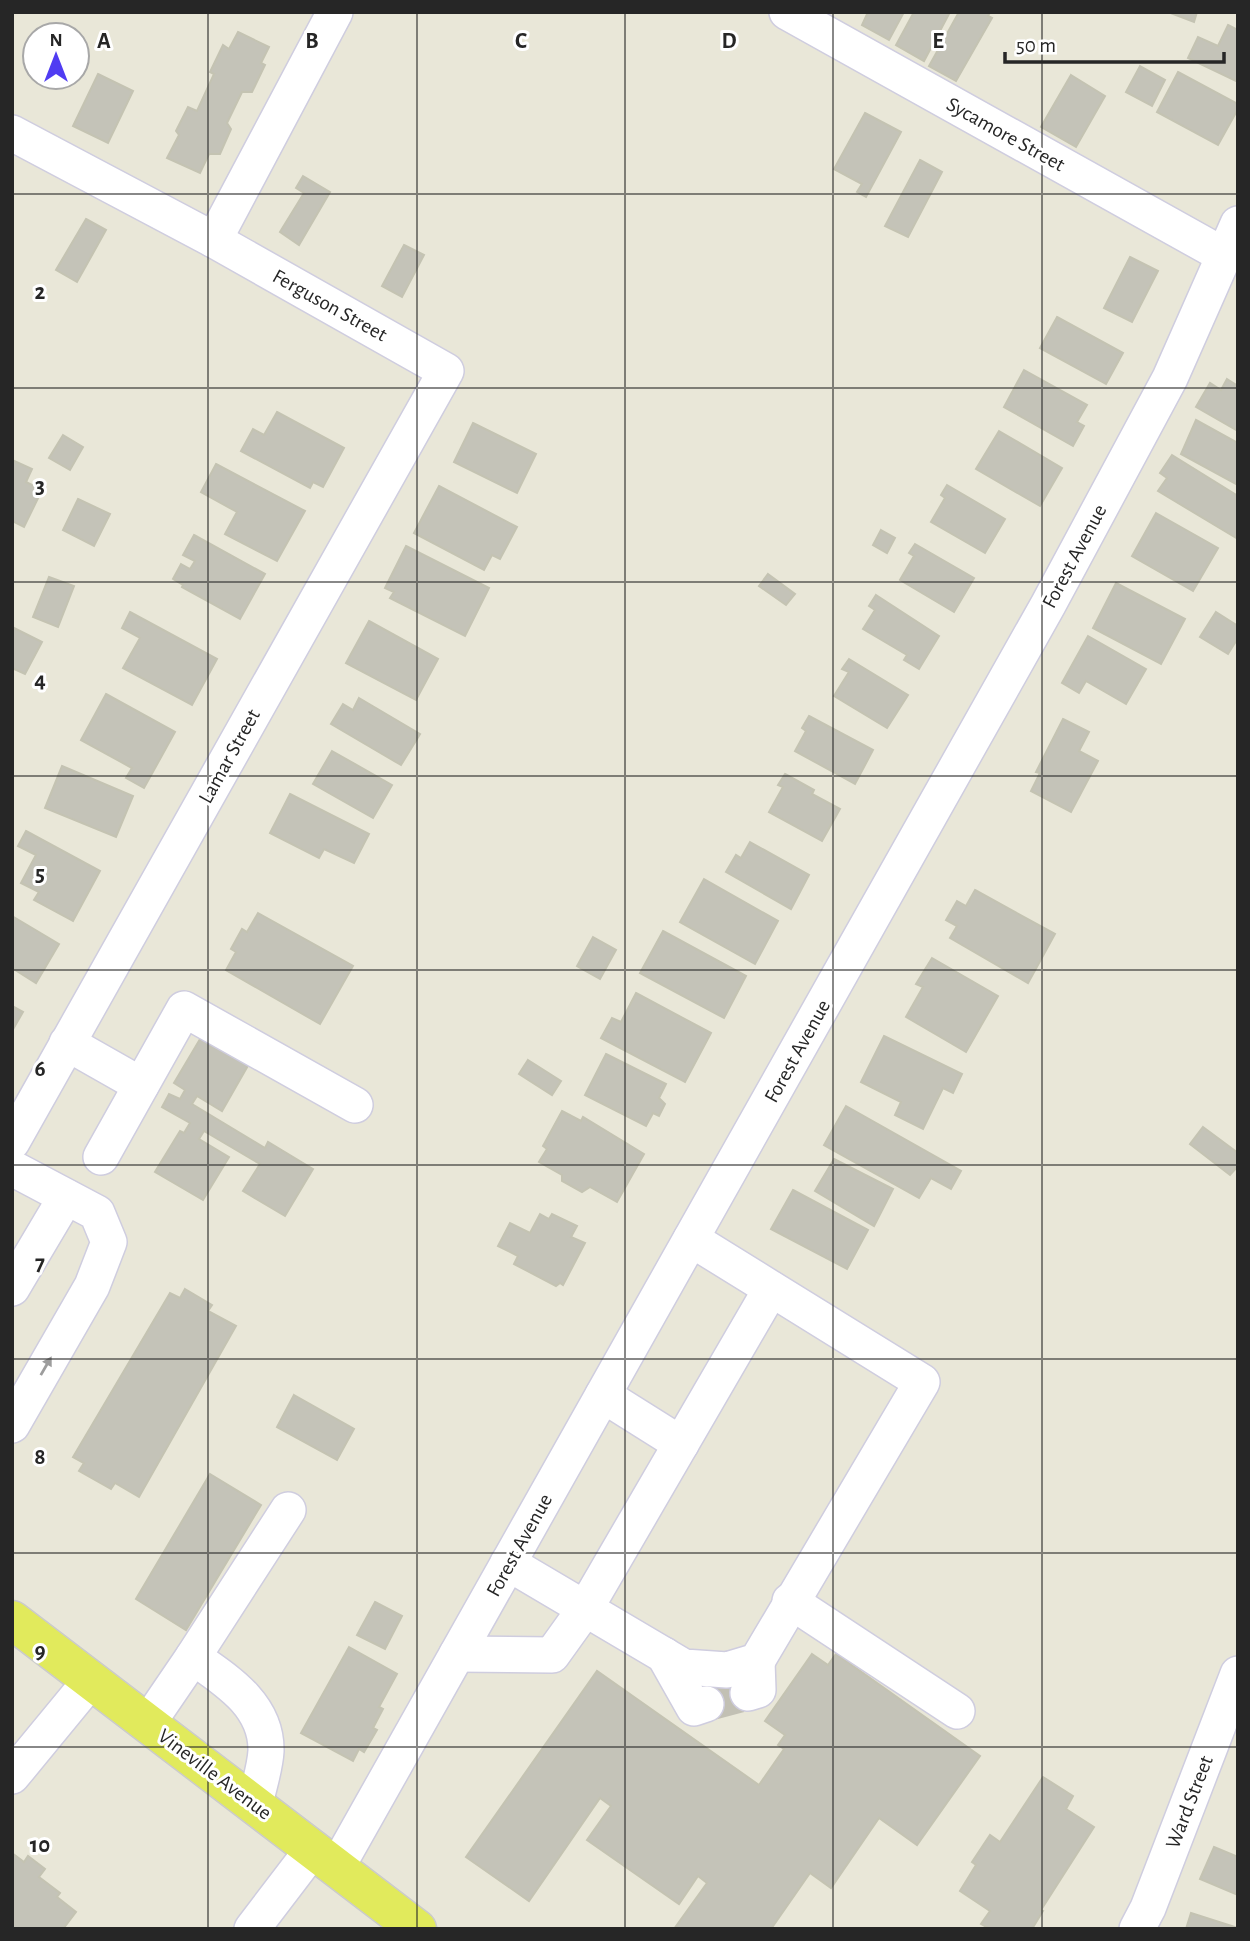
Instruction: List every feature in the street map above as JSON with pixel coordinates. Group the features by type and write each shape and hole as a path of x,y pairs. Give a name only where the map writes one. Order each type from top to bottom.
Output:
{"main road":[{"name":"Vineville Avenue","path":"12,1620 417,1929"}],"street":[{"path":"214,240 335,12"},
{"name":"Sycamore Street","path":"787,12 1231,240"},
{"name":"Ferguson Street","path":"12,133 214,240 446,371"},
{"name":"Forest Avenue","path":"252,1929 325,1858 457,1654 1054,593 1170,378 1231,240"},
{"name":"Lamar Street","path":"12,1142 446,371"},
{"path":"101,1157 184,1009 355,1105"},
{"path":"67,1043 141,1085"},
{"path":"12,1168 97,1213 109,1242 92,1286 12,1426"},
{"path":"12,1288 66,1197"},
{"path":"508,1563 684,1667 727,1670 752,1677 790,1601 922,1382 691,1239"},
{"path":"457,1654 552,1655 585,1609 771,1289"},
{"path":"603,1395 681,1444"},
{"path":"148,1723 288,1510"},
{"path":"790,1601 957,1711"},
{"path":"664,1655 694,1708 706,1704"},
{"path":"193,1657 238,1689 256,1712 263,1728 265,1752 255,1805"},
{"name":"Ward Street","path":"1137,1929 1148,1908 1238,1674"},
{"path":"12,1776 91,1680"}],"building":[{"path":"868,12 904,12 889,40 862,25"},
{"path":"914,12 950,12 924,61 896,45"},
{"path":"959,12 990,12 988,16 992,18 956,81 929,66"},
{"path":"1168,12 1197,12 1194,22"},
{"path":"1228,25 1238,30 1238,82 1188,58 1198,37 1218,46"},
{"path":"238,32 269,47 261,63 265,65 252,92 242,92 227,123 231,129 220,154 209,154 200,173 167,158 179,135 176,131 188,107 197,111 214,74 210,72 223,45 229,49"},
{"path":"1140,66 1165,80 1152,106 1126,92"},
{"path":"1178,72 1238,104 1238,109 1218,145 1157,112"},
{"path":"98,74 133,91 108,143 73,126"},
{"path":"1071,75 1105,96 1076,147 1041,127"},
{"path":"865,113 901,132 866,197 857,192 862,184 834,169"},
{"path":"920,160 942,172 908,237 885,226"},
{"path":"303,176 330,192 299,245 280,232 304,193 296,188"},
{"path":"86,219 106,230 77,282 56,270"},
{"path":"404,245 424,255 402,297 382,286"},
{"path":"1130,257 1158,271 1132,322 1104,308"},
{"path":"1057,317 1123,353 1106,384 1040,348"},
{"path":"1024,370 1087,405 1077,422 1084,426 1073,446 1004,407"},
{"path":"1227,379 1238,386 1238,431 1196,407 1210,383 1221,390"},
{"path":"277,412 344,448 323,487 313,482 310,488 241,451 253,429 264,435"},
{"path":"1196,420 1238,443 1238,485 1181,454"},
{"path":"473,423 536,454 517,493 454,462"},
{"path":"999,431 1062,468 1040,506 976,469"},
{"path":"63,435 83,447 70,470 49,458"},
{"path":"1172,455 1238,496 1238,539 1158,491 1167,478 1160,473"},
{"path":"12,460 32,469 26,482 42,490 24,527 12,521"},
{"path":"216,464 305,511 277,561 225,534 237,512 201,492"},
{"path":"947,485 1005,519 985,553 931,522 945,498 941,495"},
{"path":"439,486 517,527 500,559 492,555 484,570 414,533"},
{"path":"78,499 110,514 94,546 63,530"},
{"path":"1156,513 1218,548 1193,591 1132,556"},
{"path":"881,530 895,538 887,553 873,545"},
{"path":"194,535 265,574 240,619 182,587 183,585 173,579 181,564 190,569 195,561 183,555"},
{"path":"915,544 974,578 954,612 900,580 914,556 909,553"},
{"path":"406,546 489,588 465,636 390,598 394,592 385,588"},
{"path":"768,574 795,594 786,605 759,586"},
{"path":"49,577 74,586 58,627 33,617"},
{"path":"1116,583 1185,619 1161,664 1093,628"},
{"path":"876,595 939,636 919,669 904,660 907,655 863,629 875,610 869,606"},
{"path":"130,612 217,659 192,705 123,668 140,638 122,628"},
{"path":"1216,612 1238,626 1238,638 1228,654 1200,637"},
{"path":"369,621 438,659 416,700 346,663"},
{"path":"12,627 42,642 25,674 12,668"},
{"path":"1088,636 1146,669 1126,704 1086,681 1079,693 1062,683"},
{"path":"849,659 908,695 887,728 834,696 849,672 842,669"},
{"path":"106,694 175,732 144,788 126,778 132,768 81,740"},
{"path":"359,698 420,734 401,765 331,724 343,704 353,710"},
{"path":"809,716 873,750 855,784 795,751 806,731 802,728"},
{"path":"1063,719 1089,732 1079,751 1098,761 1071,812 1031,791 1040,773 1036,772"},
{"path":"332,751 392,785 373,818 313,784"},
{"path":"62,766 133,796 116,837 45,808"},
{"path":"785,774 814,790 812,794 840,809 822,841 769,812 783,787 778,785"},
{"path":"290,794 369,834 354,863 324,849 319,858 270,833"},
{"path":"26,831 100,871 73,921 34,900 39,892 21,883 36,855 18,846"},
{"path":"750,842 809,875 791,909 726,872 736,855 741,858"},
{"path":"704,879 778,921 755,964 680,922"},
{"path":"975,890 1055,934 1028,983 950,938 957,926 946,920 957,901 966,906"},
{"path":"258,913 353,966 320,1024 226,970 236,952 231,949 242,929 247,932"},
{"path":"12,916 59,944 36,983 12,968"},
{"path":"663,931 746,976 724,1018 640,973"},
{"path":"593,937 616,950 600,979 577,966"},
{"path":"932,958 998,996 966,1052 906,1017 923,987 916,984"},
{"path":"636,993 711,1033 685,1082 601,1038 612,1018 621,1022"},
{"path":"12,1006 23,1012 12,1031"},
{"path":"203,1034 250,1062 222,1111 197,1096 192,1104 265,1148 268,1142 313,1169 285,1216 243,1191 260,1164 204,1131 199,1139 229,1157 203,1200 155,1172 180,1131 184,1133 190,1123 162,1107 169,1094 180,1099 185,1090 174,1083"},
{"path":"884,1036 962,1074 953,1093 943,1088 923,1129 895,1115 901,1102 861,1082"},
{"path":"606,1054 666,1084 659,1098 665,1104 659,1116 653,1113 646,1126 585,1095"},
{"path":"528,1060 561,1081 552,1095 519,1074"},
{"path":"846,1106 961,1171 951,1189 931,1178 919,1198 824,1145"},
{"path":"562,1111 581,1121 583,1117 644,1154 617,1202 590,1187 582,1192 562,1181 562,1175 539,1162 547,1149 543,1146"},
{"path":"1203,1127 1238,1153 1238,1166 1230,1175 1190,1144"},
{"path":"834,1159 893,1189 874,1226 815,1191"},
{"path":"793,1190 868,1230 847,1269 771,1229"},
{"path":"540,1214 549,1219 552,1214 577,1226 571,1237 585,1243 563,1285 560,1283 556,1286 514,1264 518,1256 498,1246 510,1223 530,1233"},
{"path":"185,1289 212,1305 208,1311 236,1326 139,1497 115,1483 111,1489 79,1471 84,1463 73,1457 170,1293 180,1298"},
{"path":"294,1395 354,1429 337,1460 277,1427"},
{"path":"210,1474 261,1505 186,1630 136,1599"},
{"path":"375,1602 402,1616 385,1649 357,1635"},
{"path":"349,1647 397,1674 379,1707 383,1709 373,1728 377,1730 364,1752 359,1749 353,1761 301,1733"},
{"path":"812,1654 828,1665 836,1654 980,1756 917,1845 879,1818 831,1888 810,1873 771,1929 674,1929 707,1883 698,1876 679,1904 587,1840 611,1806 600,1798 529,1901 466,1857 597,1671 759,1785 784,1749 778,1745 785,1735 765,1721"},
{"path":"1043,1777 1073,1796 1066,1809 1094,1827 1041,1910 1043,1911 1032,1929 990,1929 981,1924 990,1911 960,1891 976,1865 972,1862 990,1835 1000,1842"},
{"path":"1214,1847 1238,1857 1238,1895 1200,1879"},
{"path":"12,1853 24,1862 28,1856 45,1869 39,1877 60,1893 57,1897 76,1912 63,1929 12,1929"},
{"path":"1191,1913 1238,1928 1238,1929 1186,1929"}],"tunnel":[{"path":"706,1704 748,1693"}]}
